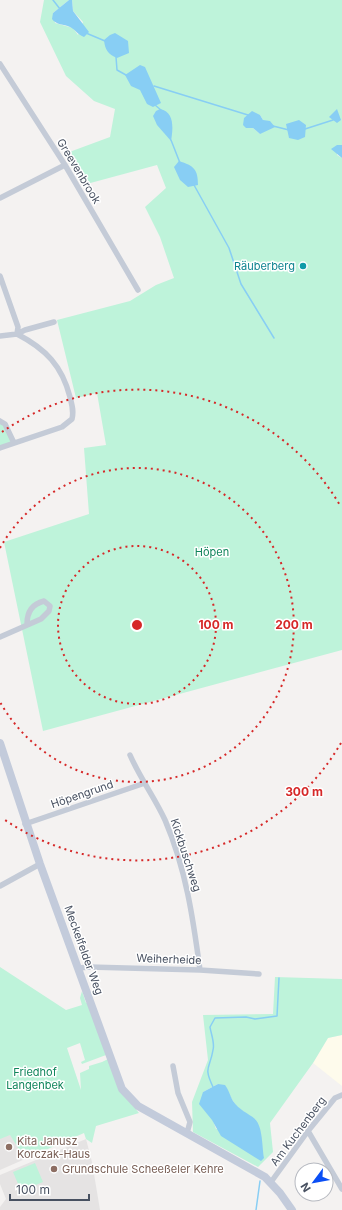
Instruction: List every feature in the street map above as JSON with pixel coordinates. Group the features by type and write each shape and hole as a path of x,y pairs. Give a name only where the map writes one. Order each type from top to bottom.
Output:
{"main road":[{"name":"Meckelfelder Weg","path":"0,743 40,864 122,1089 136,1104 255,1171 271,1182 292,1210"}],"street":[{"name":"Greevenbrook","path":"0,64 65,165 138,290"},
{"path":"0,198 65,165"},
{"path":"0,276 18,327 18,334"},
{"path":"0,336 18,334 25,330 54,322"},
{"path":"0,448 62,427 72,419 73,412 66,382 56,364 38,348 18,334"},
{"path":"0,421 5,424 14,443"},
{"path":"0,637 27,624 37,622 46,615 50,606 44,601 39,602 31,609 27,618 27,624"},
{"name":"Kickbuschweg","path":"130,755 164,820 177,854 190,897 200,970"},
{"name":"Höpengrund","path":"26,824 145,783"},
{"path":"0,886 40,864"},
{"name":"Weiherheide","path":"78,968 200,970 259,974"},
{"path":"173,1066 178,1093 190,1122 187,1134"},
{"name":"Am Kuchenberg","path":"271,1182 308,1131 335,1098 342,1095"},
{"path":"308,1131 342,1189"}],"shaded area":[{"path":"342,1035 342,1086 313,1063 328,1038"},
{"name":"Kita Janusz Korczak-Haus","path":"8,1131 25,1159 0,1170 0,1135"},
{"name":"Grundschule Scheeßeler Kehre","path":"86,1139 92,1162 100,1210 0,1210 0,1207 6,1199 0,1184 0,1175"}],"green space":[{"name":"Höpen","path":"44,0 69,0 53,13 55,23 73,28 78,35 83,22 73,11 72,0 342,0 342,145 337,145 337,155 342,158 342,650 43,731 4,542 89,514 84,448 106,445 97,393 76,398 57,320 130,301 156,285 174,278 160,237 145,207 166,188 157,165 83,185 64,154 110,137 115,109 94,101 66,76 40,22","holes":["260,115 263,120 260,134 253,128"]},
{"path":"0,421 14,442 0,447"},
{"name":"Friedhof Langenbek","path":"0,967 66,1010 82,1005 80,998 82,991 86,1003 88,1003 106,1055 82,1064 81,1062 85,1060 80,1043 67,1048 81,1090 80,1073 89,1069 89,1066 108,1059 130,1102 139,1113 96,1126 92,1143 86,1139 84,1133 25,1159 10,1135 0,1139"},
{"path":"275,977 342,979 342,1035 328,1038 313,1063 270,1123 273,1152 258,1167 193,1132 192,1102 208,1060 203,1015 273,1014","holes":["218,1084 228,1091 233,1101 243,1112 256,1120 216,1129 203,1092"]},
{"path":"35,1163 43,1182 21,1191 13,1172"}],"water":[{"path":"69,0 72,0 73,11 89,32 84,37 70,27 58,23 52,19 53,13"},
{"path":"115,33 128,41 129,53 117,58 111,55 108,51 104,40"},
{"path":"140,65 145,67 161,103 153,107 147,104 140,90 131,86 125,75"},
{"path":"160,109 165,111 171,117 171,141 157,125 153,116 156,111"},
{"path":"337,109 341,120 337,123 329,117"},
{"path":"252,111 260,115 263,120 270,121 275,127 260,134 253,128 246,128 243,125 244,118"},
{"path":"299,120 306,125 305,137 298,140 289,138 286,124"},
{"path":"337,145 342,145 342,158 331,149"},
{"path":"179,161 194,169 197,175 198,185 188,187 180,180 174,167"},
{"path":"218,1084 225,1085 235,1104 258,1123 261,1132 264,1158 261,1161 221,1136 212,1120 199,1104 203,1092"}],"waterway":[{"path":"53,0 60,9"},
{"path":"86,33 105,41"},
{"path":"116,57 117,70 126,75"},
{"path":"154,86 248,115"},
{"path":"155,105 161,110"},
{"path":"305,129 333,120"},
{"path":"273,126 289,130"},
{"path":"171,140 180,163"},
{"path":"194,185 229,248 241,284 274,338"},
{"path":"213,1087 208,1075 208,1068 213,1047 210,1027 215,1018 246,1017 255,1019 277,1016 279,978"},
{"path":"256,1210 260,1181"}],"place":[{"name":"Räuberberg","path":"303,266"},
{"name":"Kita Janusz Korczak-Haus","path":"9,1147"},
{"name":"Grundschule Scheeßeler Kehre","path":"54,1169"}]}
